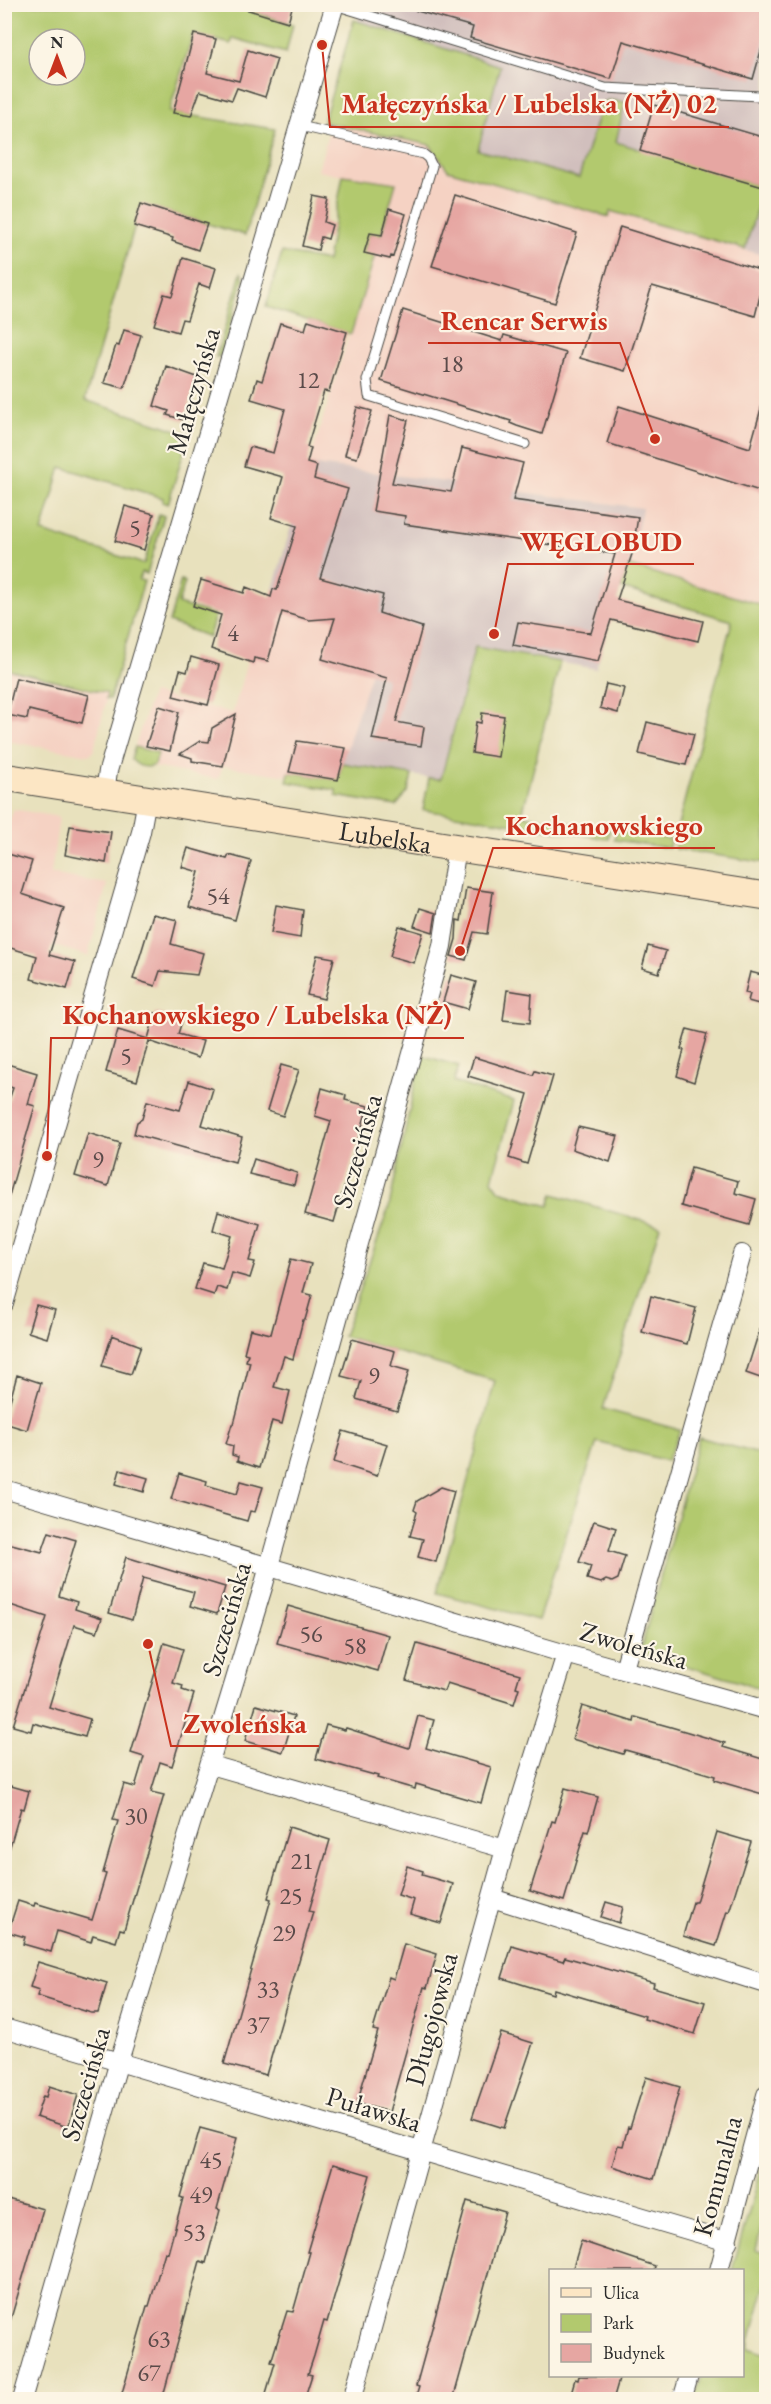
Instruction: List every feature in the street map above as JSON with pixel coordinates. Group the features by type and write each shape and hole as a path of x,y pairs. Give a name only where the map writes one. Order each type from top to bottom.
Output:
{"main road":[{"name":"Lubelska","path":"4,777 766,896"}],"street":[{"name":"Małęczyńska","path":"105,792 108,771 335,5"},
{"path":"4,1304 141,832 147,799"},
{"name":"Szczecińska","path":"22,2400 119,2061 211,1765 269,1566 442,945 457,847"},
{"path":"624,1669 742,1254"},
{"name":"Zwoleńska","path":"4,1489 566,1654 766,1710"},
{"name":"Długojowska","path":"352,2400 505,1850 566,1654"},
{"path":"211,1765 505,1850"},
{"path":"492,1898 766,1984"},
{"name":"Puławska","path":"4,2028 728,2242"},
{"name":"Komunalna","path":"720,2269 766,2095"},
{"path":"682,2400 689,2377"}],"lane":[{"path":"335,5 605,88 759,96 766,92"},
{"path":"300,126 423,154 432,166 367,380 369,396 525,444"}],"shaded area":[{"path":"450,4 766,5 766,256 610,211 609,217 448,170 427,141 347,62 362,5 394,5 446,19"},
{"path":"347,62 427,84 448,170 608,217 610,210 766,256 766,606 630,566 642,508 309,464 396,183 318,171"},
{"path":"309,464 642,508 630,566 627,568 596,669 475,647 441,780 342,763 377,653 377,619 383,595 321,578 314,601 273,589"},
{"path":"273,589 377,619 377,653 338,780 287,782 288,776 223,766 218,779 136,764 131,759 152,693 233,713 247,661 253,662"},
{"path":"4,669 108,693 94,750 89,755 5,741"},
{"path":"13,809 59,817 51,874 107,884 88,956 5,931 5,835"}],"green space":[{"path":"4,5 264,5 261,14 293,24 286,53 233,38 231,44 193,34 169,112 275,129 245,235 141,204 85,400 189,434 168,504 162,502 163,498 61,467 42,532 144,564 159,514 164,516 147,574 142,572 139,580 144,581 110,699 106,699 107,693 5,669"},
{"path":"354,20 500,66 478,150 579,178 602,103 608,100 625,102 616,142 763,187 745,249 610,211 609,217 448,170 430,145 323,122"},
{"path":"343,175 396,183 381,235 370,233 364,252 375,255 351,334 266,307 282,252 327,261"},
{"path":"241,273 244,278 221,356 216,357"},
{"path":"630,566 766,606 766,863 675,849 674,840 732,621 621,588 627,568"},
{"path":"181,580 185,582 178,604 215,615 209,637 169,622"},
{"path":"475,647 560,662 522,815 610,829 608,839 423,810 429,778 441,779"},
{"path":"135,747 158,753 155,765 145,767 134,762 131,759"},
{"path":"342,763 412,775 408,792 396,806 336,796 336,790 287,782 289,772 338,780"},
{"path":"617,830 670,839 669,848 614,840"},
{"path":"421,1055 459,1066 454,1082 514,1101 492,1180 500,1191 549,1206 553,1194 660,1226 603,1409 680,1430 667,1461 597,1442 538,1620 437,1593 495,1381 343,1336 389,1207"},
{"path":"699,1437 766,1456 766,1690 640,1652"},
{"path":"764,2160 766,2161 766,2208 756,2250 766,2254 766,2284 748,2348 766,2354 766,2399 695,2399 702,2377 744,2377 744,2269 732,2269"}],"building":[{"path":"243,4 293,4 288,22 242,8"},
{"path":"411,4 766,4 766,33 753,79 623,41 611,79 470,38 473,27 410,9"},
{"path":"194,34 216,39 207,73 239,81 248,50 277,59 265,97 237,88 232,100 200,91 191,116 173,113"},
{"path":"654,105 766,138 766,188 640,151"},
{"path":"455,195 577,233 555,303 432,266"},
{"path":"314,196 329,199 324,222 332,225 328,239 321,237 318,250 302,246"},
{"path":"141,203 207,224 198,250 172,241 173,238 134,226"},
{"path":"389,209 406,214 393,257 391,256 390,259 364,253 370,233 382,235"},
{"path":"620,227 766,272 755,316 652,286 625,371 580,358"},
{"path":"183,258 216,268 210,288 199,284 187,320 182,319 178,332 154,325 164,294 172,296"},
{"path":"403,310 502,341 504,335 566,353 542,434 517,426 510,423 511,421 381,381"},
{"path":"308,320 347,332 329,392 324,391 307,447 311,448 307,463 317,466 314,479 348,489 320,578 383,595 379,613 422,627 396,722 424,727 421,746 372,739 387,678 322,659 335,618 309,620 282,612 268,661 254,658 253,663 211,649 221,615 193,606 201,580 244,593 246,587 271,597 273,589 277,590 297,526 271,518 283,477 244,466 250,447 273,453 285,409 251,399 257,379 262,381 280,323 305,330"},
{"path":"124,330 141,335 124,388 104,383 116,345 119,346"},
{"path":"166,366 197,377 184,420 167,415 169,411 154,406"},
{"path":"762,405 766,405 766,493 607,443 619,406 750,448"},
{"path":"357,407 372,411 357,458 345,455"},
{"path":"390,415 408,420 392,483 451,492 462,448 523,463 513,500 638,517 632,554 617,600 703,621 698,641 611,620 598,661 513,645 518,622 591,633 615,554 404,524 405,516 373,511"},
{"path":"125,506 154,514 144,550 115,541"},
{"path":"191,657 219,665 208,705 173,696 180,670 187,672"},
{"path":"16,678 89,695 82,723 29,710 27,719 7,715"},
{"path":"606,684 624,688 618,713 600,708"},
{"path":"159,706 179,712 170,751 146,746"},
{"path":"482,713 504,716 498,757 472,753 476,722 481,723"},
{"path":"236,714 223,766 192,761 192,758 180,754 200,741 209,742 212,728"},
{"path":"647,722 694,734 686,765 639,754"},
{"path":"297,741 346,748 338,780 289,772"},
{"path":"70,826 111,832 106,863 65,855"},
{"path":"188,848 227,859 229,855 251,861 235,920 189,907 199,872 182,867"},
{"path":"8,854 32,861 22,894 64,908 49,955 75,962 67,989 31,979 37,956 4,946 4,864"},
{"path":"466,888 493,892 487,934 474,932 466,960 451,956 456,939 457,920 461,921"},
{"path":"276,905 303,910 300,938 271,933"},
{"path":"420,908 436,913 433,932 414,926"},
{"path":"153,914 177,920 171,944 203,953 197,975 160,971 155,986 133,979"},
{"path":"399,926 423,933 414,963 390,956"},
{"path":"648,946 666,951 659,973 642,968"},
{"path":"317,955 334,958 324,999 307,995"},
{"path":"750,972 766,976 766,1006 748,1001 750,994 745,993"},
{"path":"451,975 476,982 468,1009 443,1002"},
{"path":"507,990 532,994 530,1023 503,1020"},
{"path":"155,1013 182,1021 178,1034 203,1041 198,1058 149,1041 137,1081 106,1072 118,1030 148,1039"},
{"path":"687,1029 707,1034 694,1082 677,1076"},
{"path":"474,1057 533,1075 535,1071 553,1076 527,1164 509,1158 528,1094 468,1076"},
{"path":"4,1063 37,1073 28,1104 35,1106 9,1196 4,1195 4,1114 13,1088 4,1085"},
{"path":"281,1065 299,1070 283,1116 267,1111"},
{"path":"189,1081 213,1089 202,1125 242,1137 235,1162 134,1134 137,1122 142,1119 147,1101 180,1110"},
{"path":"322,1088 346,1095 345,1100 368,1106 334,1222 305,1214 331,1121 315,1116"},
{"path":"578,1127 618,1136 610,1162 572,1149"},
{"path":"88,1133 120,1143 108,1186 75,1176"},
{"path":"254,1159 297,1173 294,1185 249,1174"},
{"path":"691,1168 738,1181 735,1193 756,1199 749,1225 681,1206"},
{"path":"218,1211 260,1224 249,1261 255,1262 250,1278 232,1273 227,1290 217,1287 214,1295 195,1289 203,1263 222,1268 232,1236 213,1230"},
{"path":"291,1259 311,1264 303,1293 312,1295 293,1359 284,1356 274,1387 290,1391 282,1424 272,1421 259,1468 237,1461 238,1457 232,1455 233,1446 226,1444 232,1424 234,1424 250,1362 246,1361 248,1354 244,1353 250,1329 271,1334"},
{"path":"651,1296 696,1308 687,1344 642,1332"},
{"path":"36,1305 55,1310 47,1338 28,1332"},
{"path":"763,1319 766,1319 766,1380 746,1373"},
{"path":"112,1335 141,1346 131,1374 102,1366"},
{"path":"352,1339 395,1351 391,1366 409,1371 397,1411 356,1399 361,1381 341,1376"},
{"path":"17,1375 41,1383 27,1430 4,1423"},
{"path":"343,1431 387,1444 377,1476 334,1462"},
{"path":"120,1470 148,1478 144,1492 116,1484"},
{"path":"179,1473 207,1481 206,1485 237,1494 241,1481 263,1487 255,1512 250,1511 247,1521 171,1499"},
{"path":"441,1487 454,1491 436,1562 418,1557 423,1539 410,1536 417,1512 414,1510 417,1501"},
{"path":"594,1521 616,1528 609,1551 625,1556 618,1579 612,1582 606,1580 601,1583 587,1579 591,1566 579,1562"},
{"path":"49,1532 76,1540 59,1596 77,1602 75,1609 102,1618 97,1632 74,1625 49,1707 90,1719 85,1737 33,1723 31,1731 13,1726 47,1617 4,1603 4,1542 42,1552"},
{"path":"126,1557 225,1587 217,1614 190,1606 194,1592 143,1578 132,1620 109,1613"},
{"path":"288,1606 388,1635 378,1671 277,1643"},
{"path":"164,1643 183,1649 173,1683 183,1686 182,1690 194,1694 172,1766 160,1762 151,1792 164,1795 124,1930 120,1929 116,1942 93,1935 91,1942 57,1931 51,1952 23,1944 25,1937 8,1932 18,1901 34,1906 35,1903 92,1920 106,1874 103,1873 118,1821 113,1820 124,1784 135,1787 144,1757 131,1753"},
{"path":"417,1644 520,1674 514,1704 447,1683 444,1691 406,1680"},
{"path":"256,1705 294,1716 283,1752 245,1741"},
{"path":"582,1706 634,1722 635,1717 671,1727 725,1743 723,1747 766,1760 766,1795 714,1780 715,1776 643,1755 625,1750 623,1754 572,1739"},
{"path":"418,1716 434,1720 426,1748 491,1767 481,1803 416,1784 415,1789 316,1759 326,1725 345,1730 346,1728 409,1748"},
{"path":"4,1784 29,1791 24,1809 21,1808 9,1850 4,1850"},
{"path":"565,1788 598,1797 564,1901 530,1891"},
{"path":"289,1827 330,1840 309,1911 313,1912 266,2075 224,2064"},
{"path":"717,1832 751,1842 716,1946 683,1936"},
{"path":"407,1866 423,1871 422,1875 453,1884 441,1923 410,1914 414,1900 398,1895"},
{"path":"606,1902 623,1907 619,1923 601,1917"},
{"path":"404,1944 437,1954 427,1988 424,1987 389,2112 357,2103 378,2031 373,2030 389,1977 394,1979"},
{"path":"512,1946 563,1961 565,1957 583,1962 654,1983 653,1987 705,2002 695,2034 644,2019 645,2016 554,1989 553,1994 502,1978"},
{"path":"38,1962 107,1983 98,2013 91,2013 37,1996 39,1990 30,1987"},
{"path":"501,2033 533,2043 504,2128 472,2118"},
{"path":"646,2077 680,2087 654,2179 612,2166 618,2145 623,2146 628,2127 630,2128"},
{"path":"49,2086 78,2095 68,2127 36,2117"},
{"path":"200,2128 237,2138 217,2209 220,2210 206,2263 200,2261 162,2400 144,2400 122,2393 147,2306 149,2306 165,2252 168,2253 183,2198 180,2197"},
{"path":"333,2164 370,2175 327,2322 324,2321 308,2374 312,2375 304,2400 264,2400 275,2363 271,2362 287,2311 293,2312 310,2252 307,2252"},
{"path":"4,2198 43,2209 9,2325 4,2324"},
{"path":"467,2201 505,2212 453,2400 415,2400 419,2387 416,2386"},
{"path":"581,2241 655,2266 654,2269 573,2269"},
{"path":"579,2377 620,2377 613,2400 569,2400 575,2379 578,2380"}],"place":[{"name":"Małęczyńska / Lubelska (NŻ) 02","path":"322,45"},
{"name":"Rencar Serwis","path":"655,439"},
{"name":"WĘGLOBUD","path":"494,634"},
{"name":"Kochanowskiego","path":"460,951"},
{"name":"Kochanowskiego / Lubelska (NŻ)","path":"47,1156"},
{"name":"Zwoleńska","path":"148,1644"}]}
